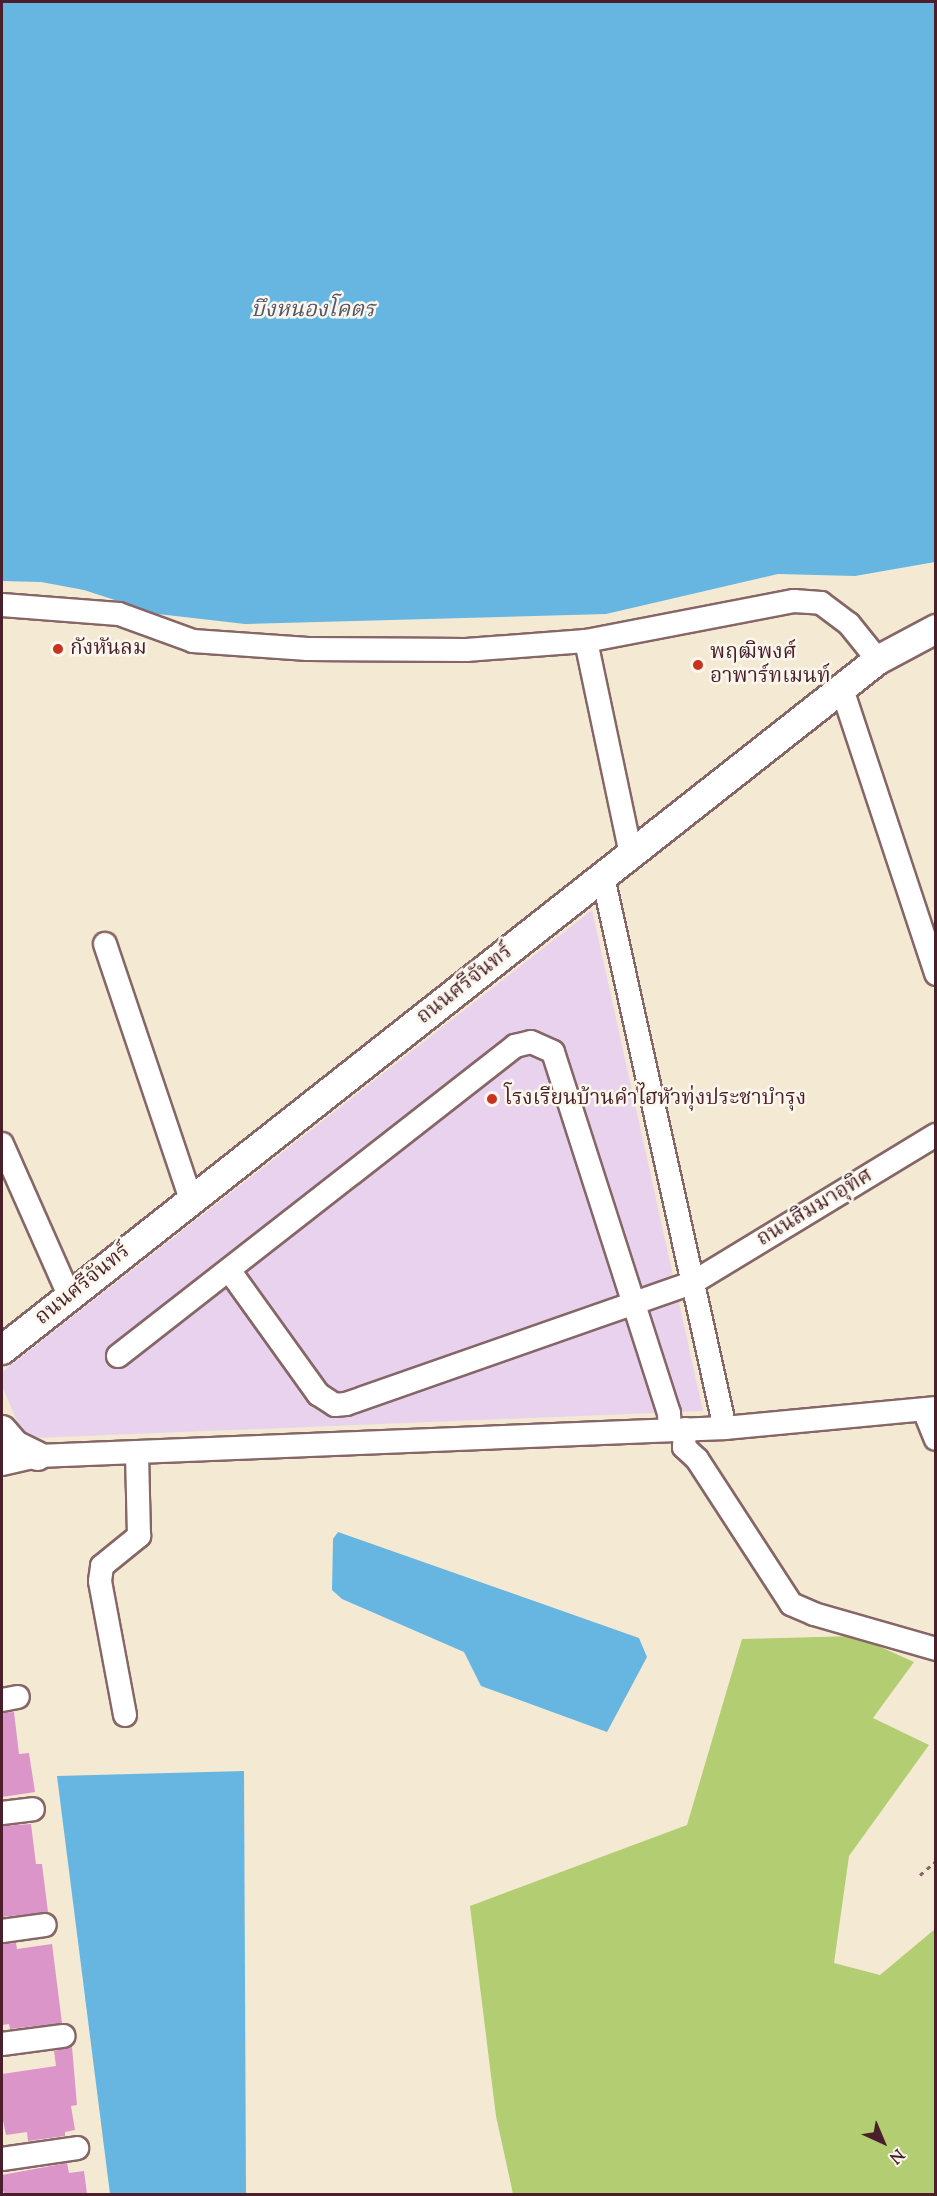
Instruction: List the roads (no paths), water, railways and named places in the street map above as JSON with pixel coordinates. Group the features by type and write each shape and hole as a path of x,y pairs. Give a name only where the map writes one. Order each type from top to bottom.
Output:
{"main road":[{"name":"ถนนศรีจันทร์","path":"2,1350 878,660 936,629"},
{"path":"2,1430 15,1445 38,1456"}],"street":[{"path":"2,605 119,614 193,641 308,649 466,650 586,641 794,602 821,603 849,624 878,660"},
{"path":"586,641 631,854"},
{"path":"842,689 936,974"},
{"path":"603,877 725,1428"},
{"path":"105,944 191,1199"},
{"path":"118,1356 515,1046 531,1042 553,1052 632,1305 669,1413 684,1448 697,1459 791,1604 814,1614 936,1648"},
{"name":"ถนนสิมมาอุทิศ","path":"229,1270 318,1394 335,1405 694,1282 936,1135"},
{"path":"2,1144 69,1295"},
{"path":"2,1464 38,1456 725,1428 930,1409 936,1439"},
{"path":"124,1715 100,1581 102,1566 138,1536 137,1452"},
{"path":"2,1813 33,1809"},
{"path":"2,1931 45,1925"},
{"path":"2,2044 63,2036"},
{"path":"2,2159 77,2148"}],"water":[{"name":"บึงหนองโคตร","path":"2,2 935,2 935,562 855,576 778,574 606,614 245,624 158,614 84,590 41,582 2,581"},
{"path":"338,1532 639,1638 647,1657 607,1732 481,1686 464,1652 342,1599 332,1590 333,1539"},
{"path":"244,1771 246,2194 110,2194 57,1776"}],"place":[{"name":"กังหันลม","path":"58,649"},
{"name":"พฤฒิพงศ์ อาพาร์ทเมนท์","path":"698,665"},
{"name":"โรงเรียนบ้านคำไฮหัวทุ่งประชาบำรุง","path":"492,1099"}]}
